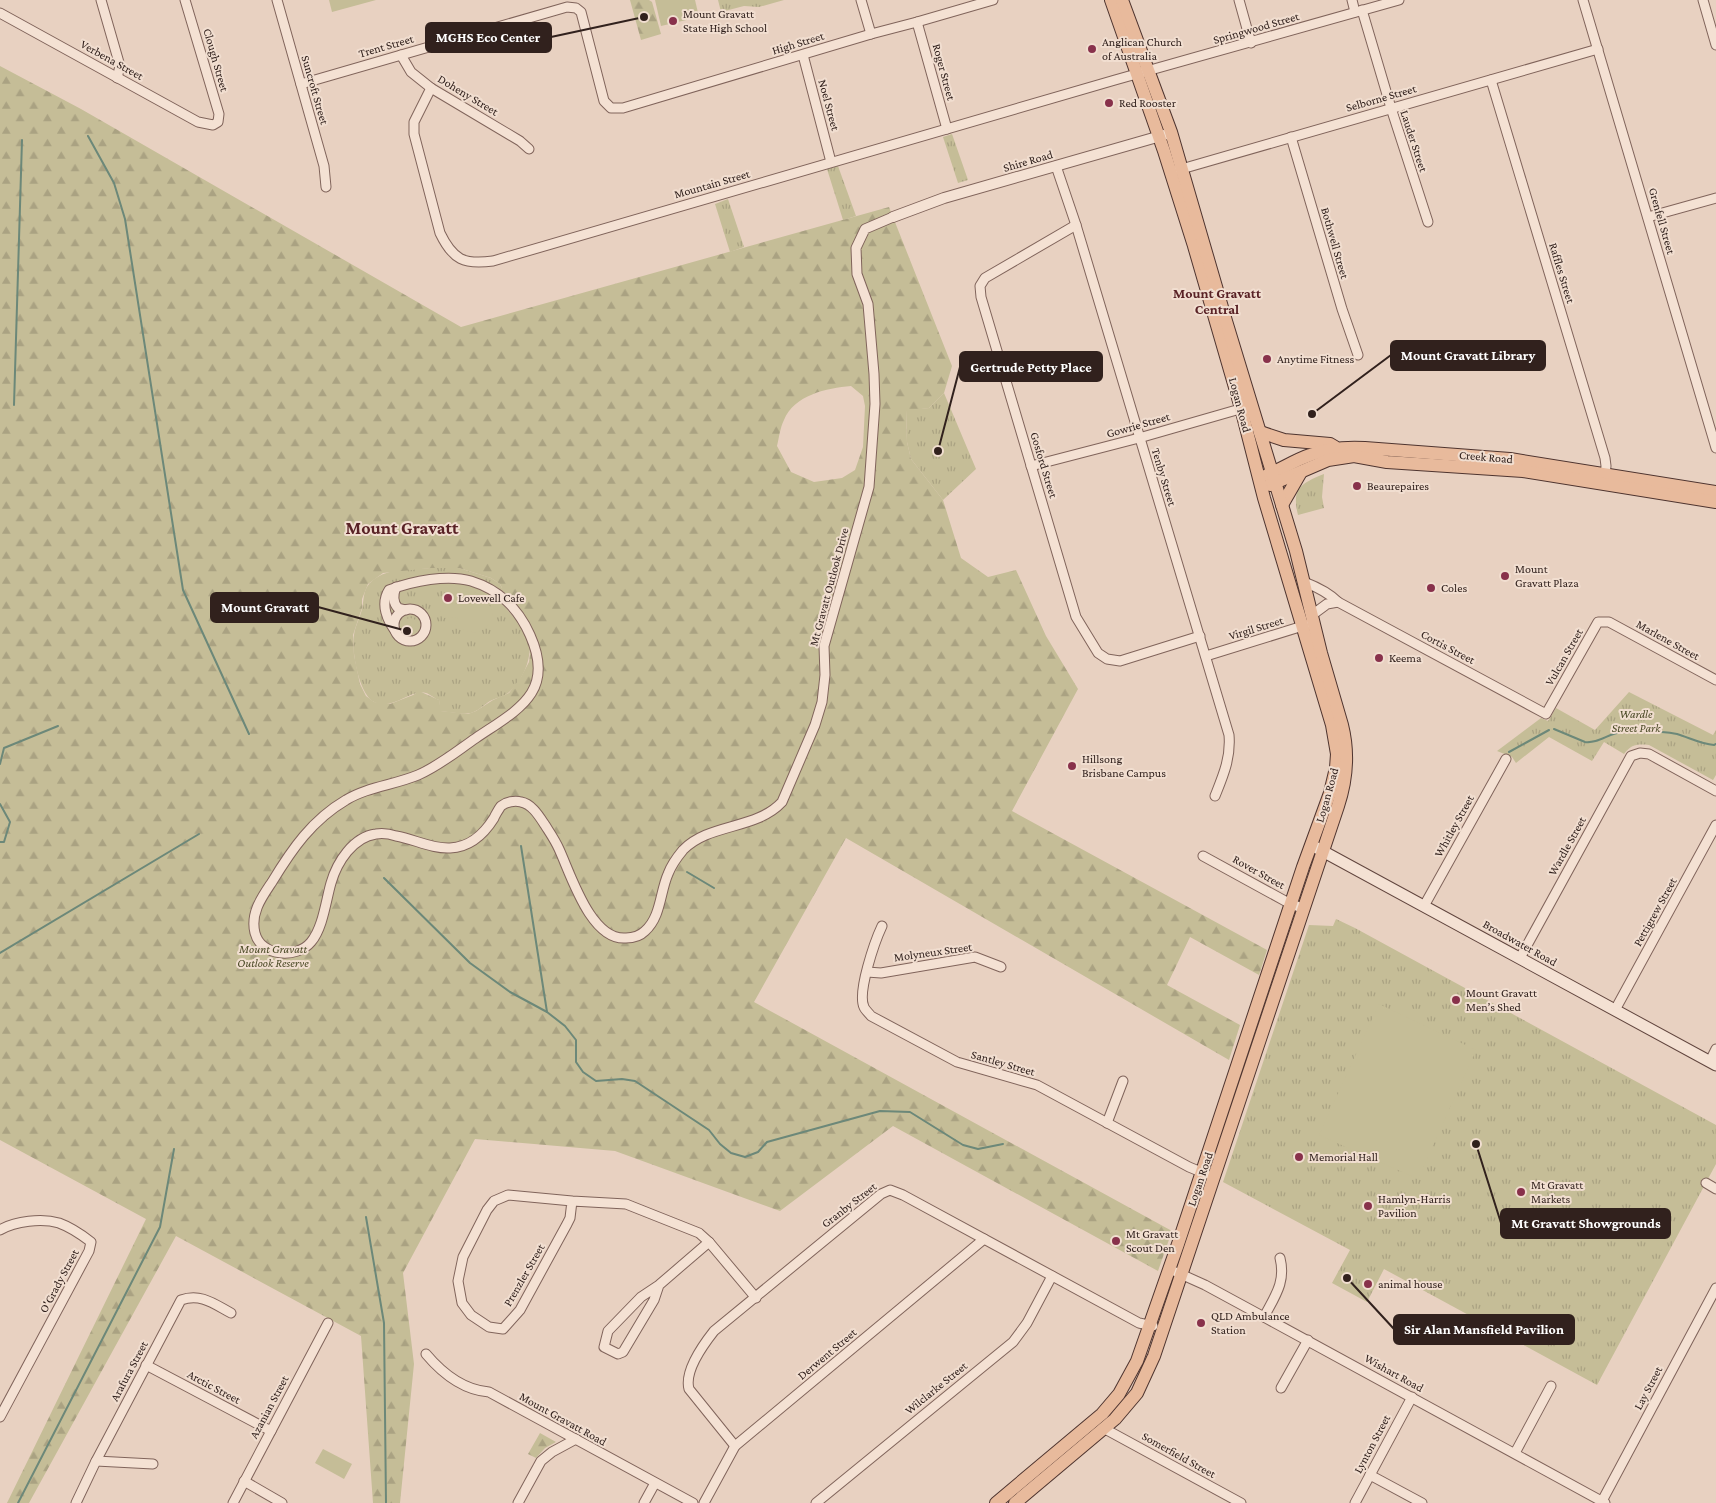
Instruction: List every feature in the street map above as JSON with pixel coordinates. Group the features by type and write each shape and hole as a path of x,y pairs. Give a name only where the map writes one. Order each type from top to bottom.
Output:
{"main road":[{"name":"Logan Road","path":"1111,0 1143,73"},
{"name":"Logan Road","path":"1016,1499 1110,1405 1137,1361 1168,1269 1208,1174 1304,909 1343,792 1346,777 1346,751 1342,725 1310,621 1260,483 1246,407 1177,170 1143,73 1122,0"},
{"name":"Logan Road","path":"996,1503 1016,1499 1105,1429 1124,1410 1140,1386 1154,1356 1181,1274 1208,1174 1291,904 1334,779 1336,754 1332,725 1310,621 1304,582 1260,432 1246,407"},
{"path":"1260,432 1284,440 1330,444 1337,448"},
{"name":"Creek Road","path":"1274,478 1309,455 1337,448 1365,448 1480,455 1716,492"},
{"name":"Creek Road","path":"1260,483 1301,472 1328,460 1360,456 1387,462 1523,471 1716,502"},
{"path":"1282,505 1301,472"},
{"name":"Broadwater Road","path":"1311,846 1713,1063"}],"street":[{"path":"101,0 120,66 117,78"},
{"name":"Clough Street","path":"186,0 219,114 218,122 213,125"},
{"name":"Suncroft Street","path":"277,0 324,166 326,187"},
{"path":"861,0 871,34"},
{"name":"High Street","path":"611,108 623,108 871,34 993,0"},
{"path":"1239,0 1251,43"},
{"name":"Lauder Street","path":"1352,0 1359,11 1428,222"},
{"name":"Springwood Street","path":"1143,73 1399,0"},
{"name":"Grenfell Street","path":"1584,0 1716,448"},
{"path":"1703,0 1716,45"},
{"name":"Trent Street","path":"301,84 567,7 576,8 581,12 604,101 611,108"},
{"name":"Verbena Street","path":"0,13 198,122 213,125"},
{"name":"Roger Street","path":"917,22 947,129"},
{"name":"Selborne Street","path":"1177,170 1598,49"},
{"name":"Doheny Street","path":"401,55 411,72 431,88 520,141 529,149"},
{"name":"Noel Street","path":"803,55 831,162"},
{"name":"Mountain Street","path":"431,88 414,122 414,134 440,233 447,246 458,258 476,263 494,261 1143,73"},
{"name":"Raffles Street","path":"1492,80 1605,458 1605,475"},
{"name":"Shire Road","path":"893,217 944,198 1165,134"},
{"name":"Bothwell Street","path":"1291,137 1342,309 1358,355"},
{"name":"Tenby Street","path":"1056,166 1076,225 1229,735 1229,760 1214,796"},
{"path":"1648,217 1716,198"},
{"name":"Mt Gravatt Outlook Drive","path":"396,587 424,581 460,579 483,586 501,596 514,607 525,624 535,646 539,665 537,682 531,695 523,705 510,716 446,759 416,776 359,793 318,820 288,855 258,904 254,919 255,934 262,946 271,951 286,954 310,944 323,915 332,878 352,846 364,838 377,833 397,836 434,847 453,848 479,838 501,806 509,802 523,802 535,811 557,844 585,907 601,929 618,939 631,938 646,931 661,902 668,874 682,852 693,842 710,834 760,818 774,811 782,802 815,725 822,702 825,675 824,646 869,487 875,404 874,374 868,304 857,274 856,248 865,229 893,217"},
{"name":"Gosford Street","path":"1076,225 985,278 980,286 981,297 1076,617 1098,653 1107,659 1120,661 1200,636"},
{"name":"Gowrie Street","path":"1031,466 1139,438 1246,407"},
{"name":"Cortis Street","path":"1304,582 1331,595 1338,602 1546,714"},
{"path":"396,587 394,602 398,608 416,611 424,617 426,622 422,637 412,641 403,639 387,620 385,604 387,592 396,587"},
{"path":"1310,621 1327,604 1338,602"},
{"path":"397,633 396,620 406,610"},
{"name":"Virgil Street","path":"1206,656 1310,621"},
{"name":"Vulcan Street","path":"1546,714 1598,622 1609,622"},
{"name":"Marlene Street","path":"1609,622 1716,680"},
{"name":"Wardle Street","path":"1520,958 1631,756 1640,752 1649,754 1716,791"},
{"name":"Whitley Street","path":"1424,906 1506,759"},
{"name":"Pettigrew Street","path":"1615,1010 1716,825"},
{"name":"Rover Street","path":"1203,856 1291,904 1304,909"},
{"name":"Santley Street","path":"882,926 874,945 863,995 864,1006 871,1016 957,1062 1037,1085 1189,1167 1208,1174"},
{"name":"Molyneux Street","path":"867,972 881,973 975,957 1001,968"},
{"path":"1713,1063 1716,1050"},
{"path":"1107,1123 1123,1081"},
{"path":"1706,1183 1716,1188"},
{"name":"Granby Street","path":"735,1446 689,1389 688,1377 704,1344 714,1331 881,1194 890,1190 903,1195 1139,1323 1148,1326"},
{"name":"Prenzler Street","path":"572,1201 570,1218 520,1310 503,1329 489,1326 471,1315 462,1302 458,1281 463,1256 487,1210 494,1201 508,1194 572,1201 626,1204 699,1233 709,1242 756,1298"},
{"name":"O'Grady Street","path":"0,1230 28,1222 41,1221 60,1224 83,1235 91,1242 89,1251 0,1417"},
{"name":"Derwent Street","path":"704,1503 735,1446 984,1239"},
{"path":"659,1285 654,1300 623,1352 618,1354 604,1347 608,1331 641,1296 659,1285 709,1242"},
{"path":"1264,1317 1280,1287 1282,1268 1280,1258"},
{"name":"Wishart Road","path":"1168,1269 1308,1340 1603,1502"},
{"name":"Wilclarke Street","path":"816,1503 1012,1342 1027,1323 1052,1276"},
{"name":"Lay Street","path":"1603,1502 1716,1288"},
{"name":"Arafura Street","path":"76,1503 96,1461 181,1300 191,1296 201,1297 231,1313"},
{"path":"1148,1326 1165,1322"},
{"name":"Azanian Street","path":"233,1503 328,1323"},
{"path":"1281,1388 1308,1340"},
{"name":"Mount Gravatt Road","path":"426,1354 438,1368 452,1379 477,1391 489,1392 692,1503"},
{"name":"Arctic Street","path":"146,1365 271,1431"},
{"path":"1515,1453 1551,1386"},
{"name":"Lynton Street","path":"1355,1503 1412,1397"},
{"name":"Somerfield Street","path":"1105,1429 1241,1503"},
{"path":"518,1503 541,1461 552,1452 576,1439"},
{"path":"96,1461 153,1464"},
{"path":"1370,1475 1422,1503"},
{"path":"244,1481 282,1503"},
{"path":"644,1503 655,1483"}],"green space":[{"path":"329,0 376,0 332,12"},
{"path":"630,0 649,0 652,2 661,34 641,40"},
{"path":"655,0 695,0 699,17 661,26"},
{"path":"718,0 784,0 759,7 744,6 721,12"},
{"name":"Mount Gravatt Outlook Reserve","path":"0,66 81,109 461,327 889,207 952,366 944,393 929,408 906,411 907,442 911,459 943,500 961,558 988,577 1016,570 1046,636 1078,689 1012,811 1267,950 1259,975 1190,937 1167,985 1240,1025 1229,1060 846,838 754,1002 1172,1231 1158,1271 893,1126 780,1211 615,1151 475,1139 403,1273 414,1364 400,1503 373,1503 361,1336 176,1236 29,1503 7,1503 146,1219 0,1140","holes":["851,386 863,396 865,406 863,447 855,470 842,478 814,482 791,472 777,446 784,420 789,411 795,404 812,394","431,568 459,568 491,578 500,584 502,588 501,602 515,617 528,639 529,662 509,693 468,714 441,711 439,700 419,691 390,704 374,702 366,696 360,684 354,655 353,635 362,608 362,599 368,584 383,573"]},
{"path":"952,134 968,180 958,183 943,137"},
{"path":"838,166 856,216 843,220 827,169"},
{"path":"728,199 744,247 730,252 715,204"},
{"path":"944,393 976,469 943,500 911,459 907,442 906,410 929,408"},
{"path":"1324,474 1322,497 1324,508 1298,515 1296,498 1300,488 1310,480"},
{"path":"431,568 459,568 491,578 500,584 502,588 501,602 519,623 528,639 528,661 518,683 506,694 471,713 460,714 440,711 439,700 426,693 414,694 388,704 374,702 364,691 357,672 353,642 355,628 369,584 390,572"},
{"path":"462,586 474,591 486,600 493,612 489,624 476,633 455,628 458,617 442,618 440,610 446,609 445,605 461,603 460,587"},
{"path":"406,618 414,618 419,623 417,634 406,636 401,631 401,623"},
{"name":"Wardle Street Park","path":"1629,692 1713,735 1716,730 1716,775 1713,780 1649,745 1635,745 1624,754 1604,742 1592,761 1549,737 1516,763 1512,757 1497,751 1541,718 1548,721 1556,708 1595,730"},
{"path":"1336,919 1716,1125 1716,1164 1597,1385 1384,1269 1367,1302 1332,1283 1350,1250 1223,1182 1309,925 1333,926"},
{"path":"1379,1004 1476,1050 1418,1179 1319,1135"},
{"path":"540,1433 556,1442 545,1448 536,1458 528,1454"},
{"path":"323,1449 352,1464 344,1479 315,1463"}],"waterway":[{"path":"88,136 114,183 125,219 183,590 249,734"},
{"path":"14,405 22,140"},
{"path":"0,764 4,748 58,726"},
{"path":"1554,729 1585,742 1622,732 1650,731 1677,734 1705,743 1716,744"},
{"path":"1509,752 1549,730"},
{"path":"0,804 10,822 4,842 0,842"},
{"path":"0,953 199,834"},
{"path":"521,846 547,1012"},
{"path":"687,872 714,888"},
{"path":"384,878 470,963 510,992 547,1012 565,1026 576,1040 576,1062 583,1072 596,1081 622,1079 635,1081 709,1130 720,1144 731,1153 745,1157 758,1152 767,1142 880,1111 910,1112 963,1145 978,1149 1003,1144"},
{"path":"18,1503 160,1227 174,1149"},
{"path":"366,1217 384,1323 386,1503"}],"place":[{"name":"MGHS Eco Center","path":"644,17"},
{"name":"Mount Gravatt State High School","path":"673,21"},
{"name":"Anglican Church of Australia","path":"1092,49"},
{"name":"Red Rooster","path":"1109,103"},
{"name":"Anytime Fitness","path":"1267,359"},
{"name":"Mount Gravatt Library","path":"1312,414"},
{"name":"Gertrude Petty Place","path":"938,451"},
{"name":"Beaurepaires","path":"1357,486"},
{"name":"Mount Gravatt Plaza","path":"1505,576"},
{"name":"Coles","path":"1431,588"},
{"name":"Lovewell Cafe","path":"448,598"},
{"name":"Mount Gravatt","path":"407,631"},
{"name":"Keema","path":"1379,658"},
{"name":"Hillsong Brisbane Campus","path":"1072,766"},
{"name":"Mount Gravatt Men’s Shed","path":"1456,1000"},
{"name":"Mt Gravatt Showgrounds","path":"1476,1144"},
{"name":"Memorial Hall","path":"1299,1157"},
{"name":"Mt Gravatt Markets","path":"1521,1192"},
{"name":"Hamlyn-Harris Pavilion","path":"1368,1206"},
{"name":"Mt Gravatt Scout Den","path":"1116,1241"},
{"name":"Sir Alan Mansfield Pavilion","path":"1347,1278"},
{"name":"animal house","path":"1368,1284"},
{"name":"QLD Ambulance Station","path":"1201,1323"}],"district":[{"name":"Mount Gravatt Central","path":"1217,302"},
{"name":"Mount Gravatt","path":"402,528"}]}
